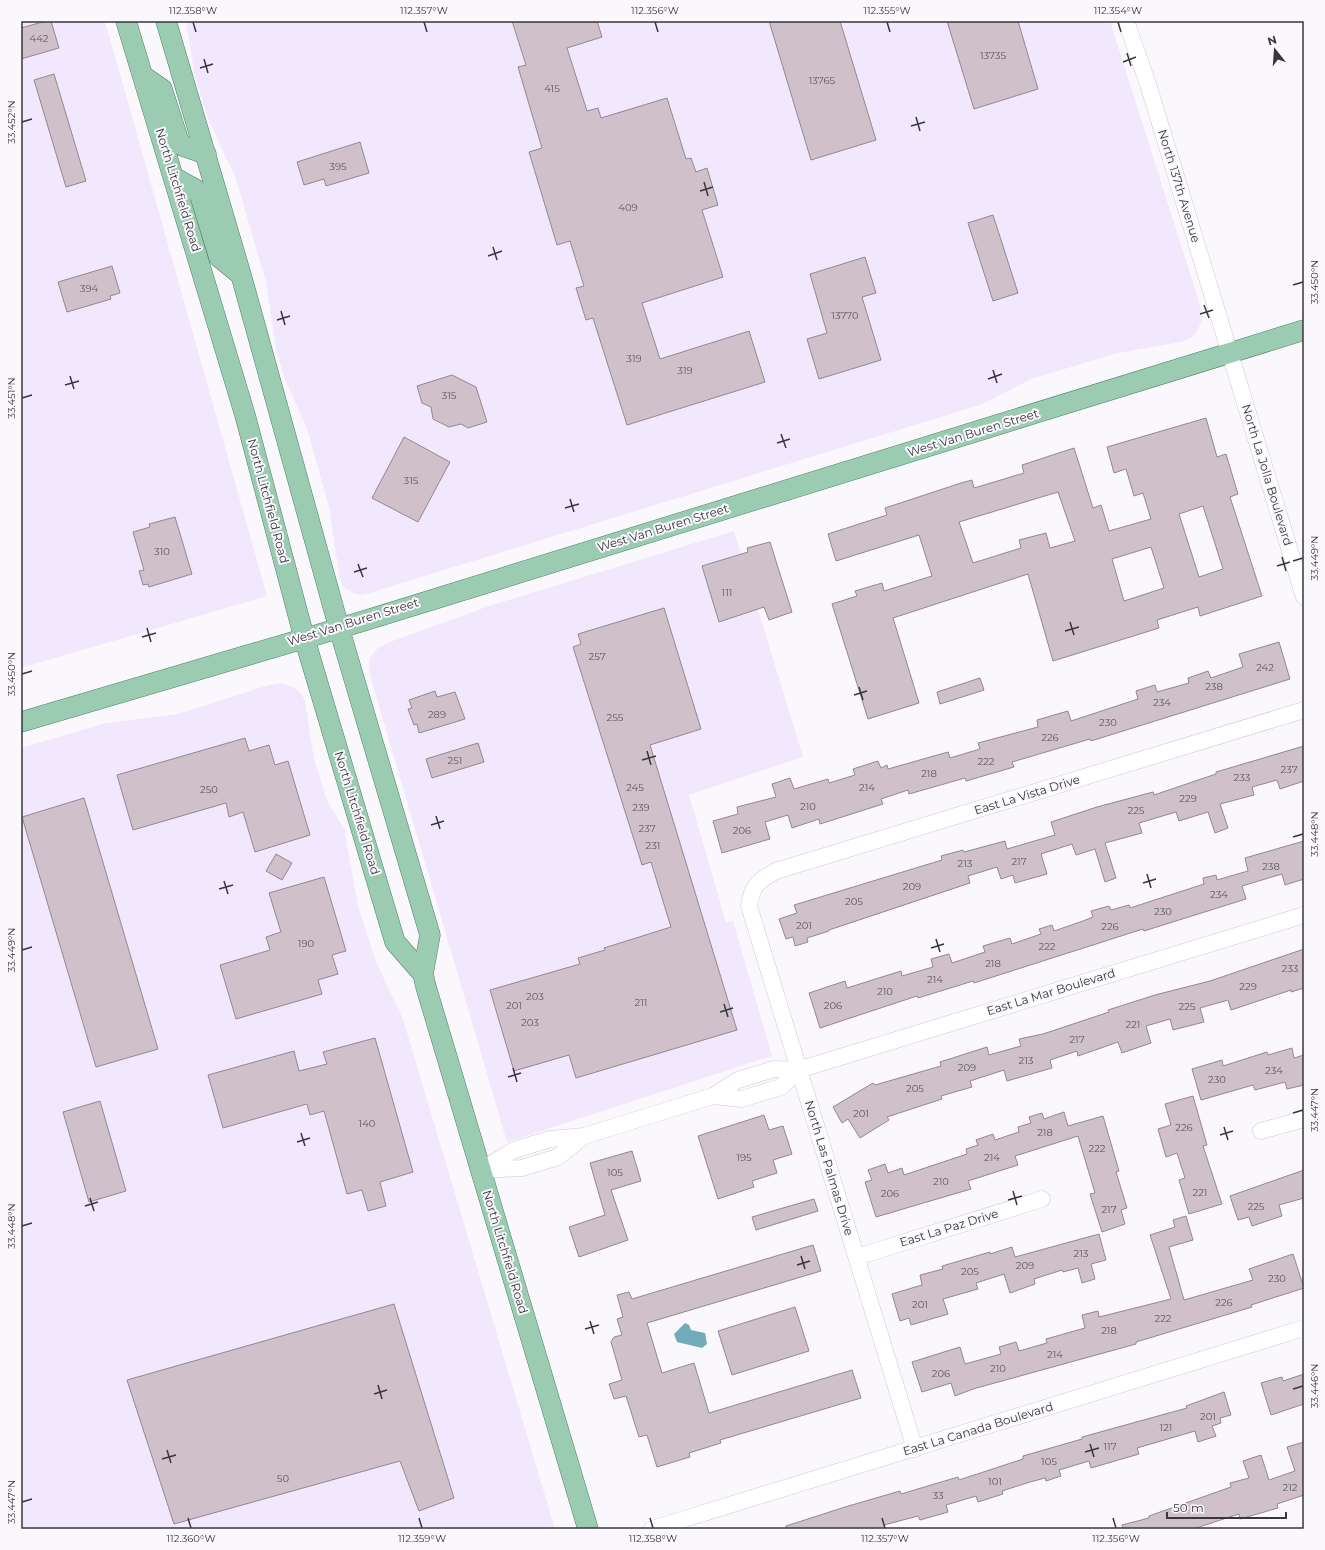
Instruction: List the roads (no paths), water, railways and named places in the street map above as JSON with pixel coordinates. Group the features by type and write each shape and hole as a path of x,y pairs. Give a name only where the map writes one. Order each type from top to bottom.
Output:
{"main road":[{"name":"North Litchfield Road","path":"126,21 252,441 304,637 395,942 423,974 480,1170 588,1529"},
{"name":"North Litchfield Road","path":"166,21 241,275 339,628 430,935 423,974"},
{"path":"143,76 162,89 179,142 183,146 206,154"},
{"path":"174,178 195,189 200,195 219,257 241,275"},
{"name":"West Van Buren Street","path":"21,722 304,637 339,628 1304,330"}],"street":[{"name":"North 137th Avenue","path":"1126,21 1148,84 1230,353"},
{"name":"North La Jolla Boulevard","path":"1230,353 1304,597"},
{"name":"East La Vista Drive","path":"754,886 762,879 776,871 1304,710"},
{"name":"North Las Palmas Drive","path":"754,886 749,906 915,1449"},
{"name":"East La Mar Boulevard","path":"480,1170 514,1150 550,1139 584,1136 713,1096 738,1080 774,1069 798,1070 1304,915"},
{"path":"1261,1131 1304,1119"},
{"name":"East La Paz Drive","path":"857,1257 1042,1199"},
{"name":"East La Canada Boulevard","path":"652,1529 1304,1328"}],"water":[{"path":"685,1323 689,1325 691,1330 705,1333 707,1344 702,1348 677,1342 674,1334"}]}
